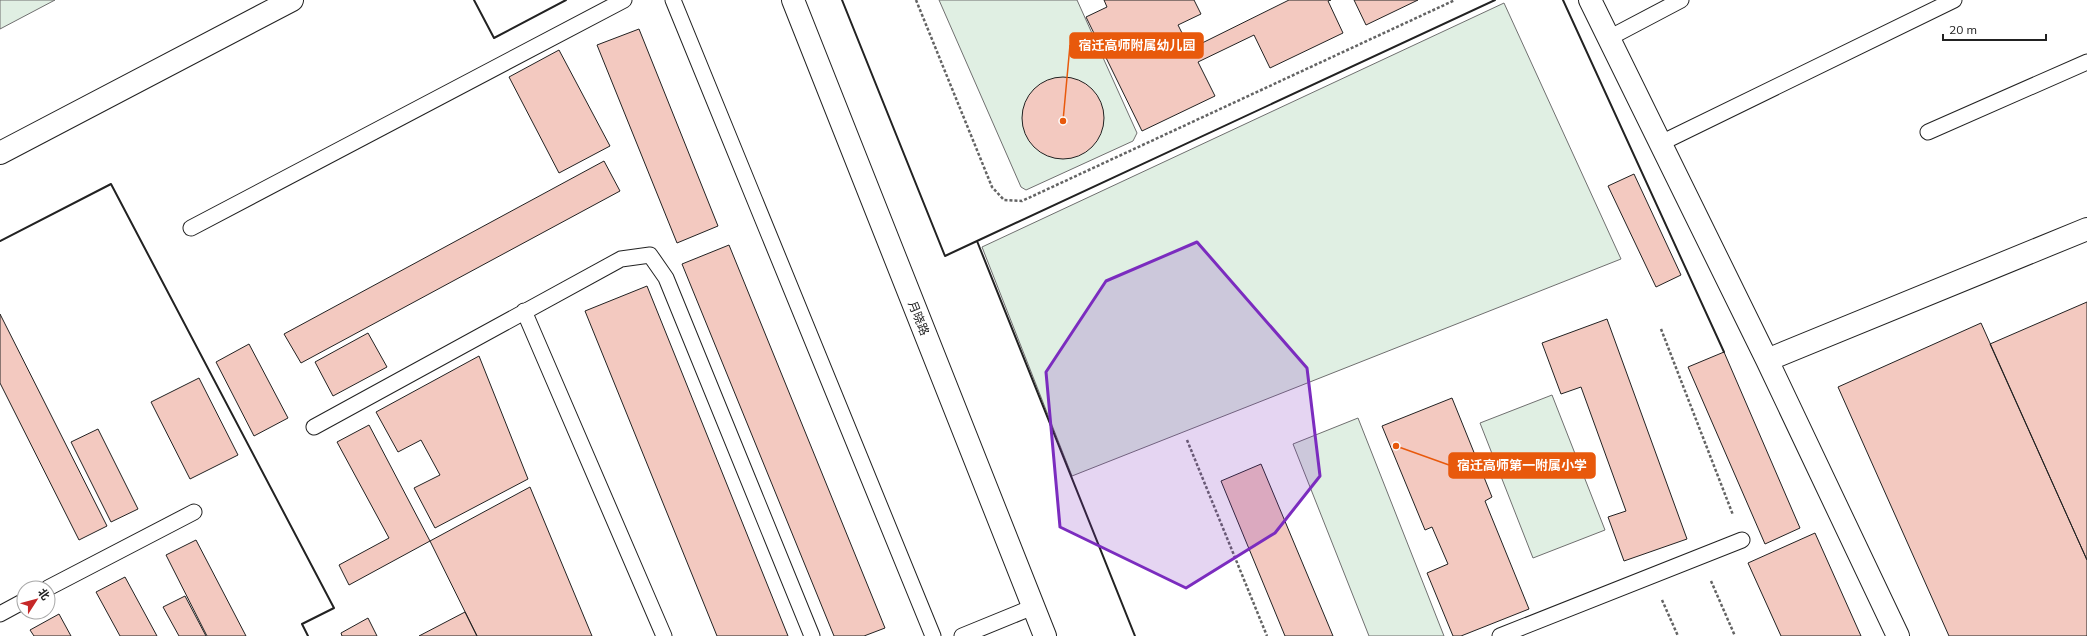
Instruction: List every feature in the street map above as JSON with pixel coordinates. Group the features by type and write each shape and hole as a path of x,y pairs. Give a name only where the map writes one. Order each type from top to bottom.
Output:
{"street":[{"path":"0,154 292,0"},
{"name":"月晓路","path":"793,0 1045,636"},
{"path":"1590,0 1767,360 1898,636"},
{"path":"1767,360 2087,229"}],"lane":[{"path":"191,228 624,0"},
{"path":"673,0 933,636"},
{"path":"1609,38 1681,0"},
{"path":"1661,143 1954,0"},
{"path":"1928,132 2087,62"},
{"path":"314,427 524,311 621,260 650,256 666,278 812,636"},
{"path":"524,311 664,636"},
{"path":"56,584 194,512"},
{"path":"1500,636 1742,540"},
{"path":"0,614 16,605"},
{"path":"962,636 1033,606"}],"path":[{"path":"916,0 992,187 1004,200 1022,201 1455,0"},
{"path":"1661,330 1742,540"},
{"path":"1187,440 1267,636"},
{"path":"1701,556 1735,636"},
{"path":"1652,576 1678,636"}],"highlighted area":[{"path":"1197,242 1307,368 1320,476 1275,533 1186,588 1060,527 1046,372 1106,281"}],"green space":[{"path":"0,0 55,0 0,29"},
{"path":"939,0 1077,0 1137,133 1133,141 1026,190 1021,187"},
{"path":"1504,3 1621,259 1072,476 982,247"},
{"path":"1552,395 1605,530 1533,558 1480,423"},
{"path":"1358,418 1444,636 1369,636 1293,444"}],"building":[{"path":"1104,0 1194,0 1201,14 1178,25 1190,49 1289,0 1331,0 1328,1 1343,33 1270,68 1254,35 1198,62 1215,96 1142,131 1086,17 1107,7"},
{"path":"1354,0 1418,0 1366,25"},
{"path":"639,29 718,226 677,243 597,45"},
{"path":"559,50 610,146 559,173 509,77"},
{"path":"1063,77 1079,80 1092,89 1101,102 1104,118 1101,134 1092,147 1079,156 1063,159 1047,156 1034,147 1025,134 1022,118 1025,102 1034,89 1047,80"},
{"path":"604,161 620,191 301,363 284,334"},
{"path":"1634,174 1681,275 1656,287 1608,186"},
{"path":"729,245 885,628 864,636 834,636 682,264"},
{"path":"647,286 788,636 717,636 585,311"},
{"path":"2087,302 2087,560 1990,344"},
{"path":"0,314 107,526 79,540 0,383"},
{"path":"1607,319 1687,539 1624,561 1608,517 1626,511 1581,387 1561,394 1542,343"},
{"path":"1981,323 2087,560 2087,636 1949,636 1838,387"},
{"path":"368,333 387,367 333,396 315,362"},
{"path":"249,344 288,418 254,436 216,362"},
{"path":"1724,352 1800,528 1765,544 1688,367"},
{"path":"479,356 528,479 435,528 414,488 440,475 421,440 398,452 376,412"},
{"path":"199,378 238,455 190,479 151,402"},
{"path":"1452,398 1492,497 1485,501 1529,609 1461,636 1453,636 1427,573 1448,564 1432,527 1425,530 1382,426"},
{"path":"369,425 430,541 349,585 339,565 389,538 337,442"},
{"path":"98,429 138,509 111,522 71,442"},
{"path":"1261,464 1333,636 1285,636 1221,481"},
{"path":"530,487 592,636 477,636 430,541"},
{"path":"1815,533 1861,636 1781,636 1748,563"},
{"path":"196,540 246,636 207,636 166,555"},
{"path":"125,577 157,636 120,636 96,592"},
{"path":"185,596 206,636 179,636 163,607"},
{"path":"465,612 477,636 419,636"},
{"path":"59,614 71,636 34,636 30,630 48,620 56,620 56,616"},
{"path":"368,618 377,636 342,636 341,633"}],"wall":[{"path":"474,0 494,38 566,0"},
{"path":"842,0 945,256 977,241"},
{"path":"1135,636 977,241 1495,0"},
{"path":"1563,0 1724,352"},
{"path":"0,241 111,184 334,608 302,624 308,636"}],"place":[{"name":"宿迁高师附属幼儿园","path":"1063,121"},
{"name":"宿迁高师第一附属小学","path":"1396,446"}]}
